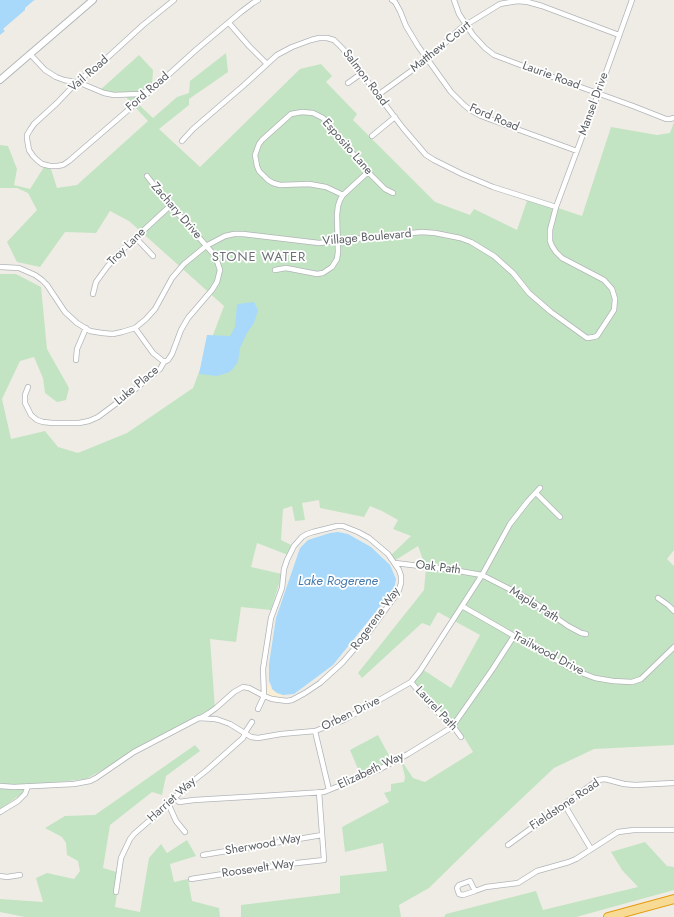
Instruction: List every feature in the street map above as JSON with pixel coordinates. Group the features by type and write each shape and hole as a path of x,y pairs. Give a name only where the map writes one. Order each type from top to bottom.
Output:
{"highway":[{"path":"608,917 674,899"}],"main road":[{"path":"0,80 93,0"}],"street":[{"name":"Vail Road","path":"34,157 28,146 27,135 34,124 58,103 77,82 174,0"},
{"name":"Ford Road","path":"34,157 42,164 50,166 63,165 197,49 258,0"},
{"name":"Ford Road","path":"392,0 398,6 410,33 427,60 451,92 469,109 481,116 577,151"},
{"name":"Laurie Road","path":"454,0 459,14 466,25 485,48 494,55 666,118 674,118"},
{"name":"Mansel Drive","path":"556,207 632,0"},
{"name":"Matthew Court","path":"378,95 427,60 466,25 500,4 511,1 528,2 542,6 619,35"},
{"path":"229,22 249,46 267,64"},
{"name":"Salmon Road","path":"182,141 193,129 277,55 300,44 315,39 328,38 334,40 338,44 362,73 414,143 426,155 462,174 556,207"},
{"path":"30,54 46,70 56,77 77,82 104,93 114,95 139,94 150,91"},
{"path":"348,83 362,73"},
{"name":"Esposito Lane","path":"343,195 326,187 309,184 280,185 268,180 259,171 257,166 255,155 259,144 291,114 296,112 313,113 323,118 368,172 385,189 393,193"},
{"path":"372,136 395,117"},
{"path":"275,270 286,268 314,274 323,273 330,269 335,262 338,252 337,211 343,195 368,172"},
{"name":"Zachary Drive","path":"147,176 170,206 206,246"},
{"name":"Troy Lane","path":"93,294 96,282 101,274 120,252 170,206"},
{"name":"Village Boulevard","path":"0,267 19,268 39,277 49,287 69,316 77,323 99,333 109,334 135,328 146,319 152,312 172,278 189,259 206,246 225,236 243,234 319,243 422,232 435,233 460,238 471,242 494,256 513,273 529,293 545,307 587,338 594,337 614,310 614,294 612,289 604,280 562,258 552,246 549,236 556,207"},
{"path":"135,237 153,256"},
{"name":"Luke Place","path":"28,387 25,395 25,403 31,415 37,420 53,423 79,423 94,419 103,414 160,370 164,362 168,360 172,354 181,330 188,318 212,290 219,278 220,270 218,261 206,246"},
{"path":"76,360 77,349 86,328"},
{"path":"135,328 153,353 164,362"},
{"name":"Orben Drive","path":"199,718 220,720 230,724 251,737 258,738 281,734 306,733 344,720 411,682 482,575 510,524 540,488"},
{"path":"536,493 560,517"},
{"name":"Rogerene Way","path":"199,718 209,713 240,688 249,688 264,696 272,699 287,701 292,700 320,683 342,663 369,632 399,590 401,583 399,570 388,554 369,538 343,526 336,526 313,532 302,537 294,546 284,569 282,588 271,618 263,669 264,696"},
{"name":"Oak Path","path":"394,563 482,575"},
{"name":"Maple Path","path":"482,575 529,599 568,626 586,634"},
{"path":"658,598 668,604 674,611"},
{"name":"Trailwood Drive","path":"462,606 582,674 595,678 632,682 641,679 674,647"},
{"name":"Elizabeth Way","path":"174,797 179,802 319,792 329,790 384,767 452,728 514,636"},
{"name":"Laurel Path","path":"411,682 430,705 453,726 461,737"},
{"path":"258,709 264,696"},
{"path":"0,786 14,787 74,784 90,781 134,752 199,718"},
{"name":"Harriet Way","path":"116,892 121,858 134,834 190,782 207,770 243,738 252,722"},
{"path":"315,731 329,790"},
{"name":"Fieldstone Road","path":"508,845 598,780 605,779 635,785 674,783"},
{"path":"0,812 25,794 28,786"},
{"path":"319,792 322,835"},
{"path":"168,803 176,821 185,832"},
{"path":"564,804 591,849"},
{"path":"475,891 486,887 518,884 537,871 576,859 618,832 674,830"},
{"name":"Sherwood Way","path":"203,854 322,835"},
{"name":"Roosevelt Way","path":"191,879 324,860 322,835"},
{"path":"0,876 20,876"}],"green space":[{"path":"226,53 228,72 189,99 189,105 159,129 200,167 300,69 321,64 332,76 326,82 357,114 353,120 435,202 470,215 474,209 517,230 528,198 582,216 611,127 657,135 670,133 674,122 674,550 667,559 674,566 674,745 594,749 554,768 429,888 399,905 401,917 241,917 241,905 340,893 340,876 387,871 383,843 345,852 342,827 389,802 384,793 391,791 391,784 404,782 405,777 401,760 413,778 425,782 473,752 459,729 413,683 422,669 451,688 480,635 438,612 430,626 422,623 362,678 358,673 424,590 426,568 418,546 394,561 390,556 411,536 393,529 398,520 370,506 364,517 320,508 319,500 302,503 305,520 295,521 292,506 283,509 281,540 291,545 288,555 257,543 251,567 282,574 271,610 241,607 236,642 210,639 215,709 86,779 29,785 23,789 23,793 0,809 0,274 16,274 41,287 47,349 69,388 66,400 57,402 45,393 43,378 34,357 20,361 2,399 11,439 45,431 58,447 78,453 127,433 193,388 224,306 129,221 110,211 96,233 65,232 40,267 17,262 7,242 37,210 28,193 17,188 0,188 0,145 8,146 17,169 14,185 30,189 44,167 51,169 57,188 77,185 148,121 124,95 99,91 139,55 153,70 152,87 134,100 153,118 177,97 189,93 190,81"},
{"path":"378,735 392,761 361,776 350,750"},
{"path":"195,745 200,751 166,776 162,795 152,792 110,825 103,868 120,873 115,907 140,912 149,858 161,844 167,853 187,840 196,856 170,864 174,882 188,879 192,901 219,908 220,917 25,917 0,912 0,899 43,902 36,878 47,873 74,879 80,871 78,861 67,855 66,843 62,837 45,828 65,816 95,815"},
{"path":"645,842 667,866 674,867 674,890 576,917 444,917 446,914 536,891 543,910 638,887 622,870 611,852"}],"sand":[{"path":"266,685 272,687 272,689 277,693 283,695 283,699 266,694"}],"water":[{"path":"0,0 35,0 3,29 5,31 0,35"},
{"path":"254,302 258,310 254,323 247,333 240,348 238,362 230,372 217,376 199,374 207,335 230,336 235,327 237,304"},
{"name":"Lake Rogerene","path":"338,532 348,534 371,547 390,565 396,579 394,589 333,665 294,694 283,695 277,693 272,689 269,681 269,664 276,618 300,548 308,540"}],"district":[{"name":"STONE WATER","path":"259,258"}]}
